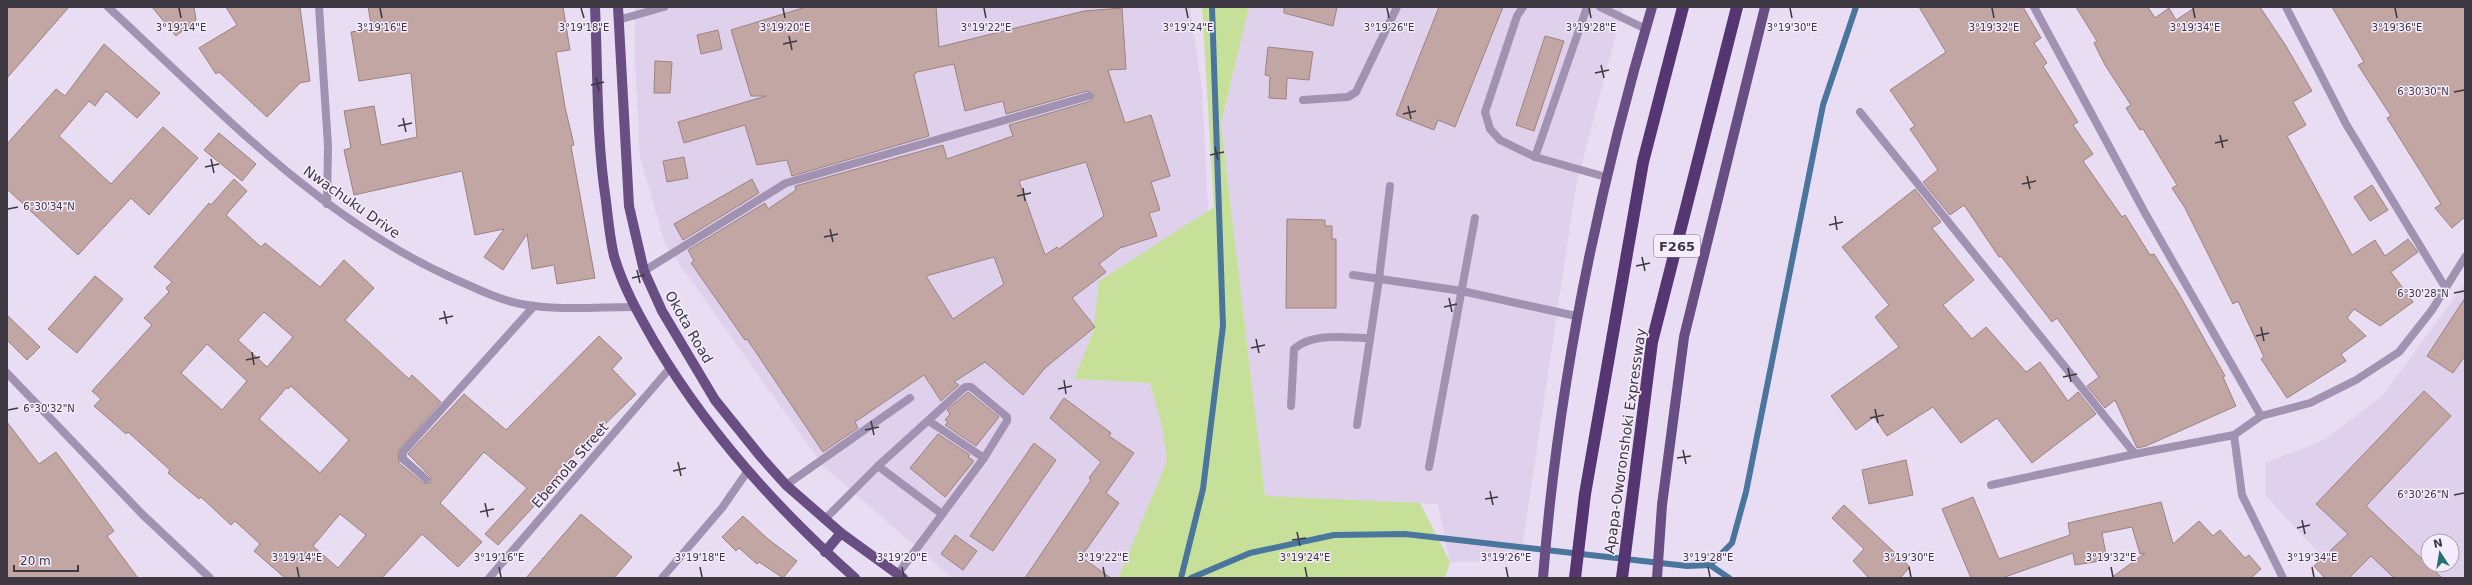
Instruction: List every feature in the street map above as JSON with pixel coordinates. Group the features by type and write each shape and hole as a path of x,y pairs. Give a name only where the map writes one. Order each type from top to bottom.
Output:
{"highway":[{"name":"Apapa-Oworonshoki Expressway","path":"1575,578 1585,494 1643,162 1683,7"},
{"name":"Apapa-Oworonshoki Expressway","path":"1622,578 1632,487 1652,342 1737,7"}],"main road":[{"path":"595,7 596,97 602,178 614,257 634,307 670,368 705,418 747,472 825,552 855,578"},
{"name":"Okota Road","path":"618,7 629,206 644,271 662,311 715,400 786,485 826,518 841,533 900,576"},
{"path":"1543,578 1550,490 1576,316 1606,177 1636,60 1652,7"},
{"path":"1657,578 1662,505 1684,337 1766,7"},
{"path":"825,552 841,533"}],"street":[{"name":"Nwachuku Drive","path":"108,7 289,174 327,204 361,228 416,261 472,287 520,304 560,309 634,307"},
{"path":"319,7 328,146 327,204"},
{"path":"618,20 664,7"},
{"path":"1303,100 1348,97 1356,92 1397,7"},
{"path":"1523,7 1517,16 1484,112 1490,130 1500,140 1535,157 1606,177"},
{"path":"1535,157 1588,7"},
{"path":"1600,7 1646,29"},
{"path":"2034,7 2145,213 2261,416"},
{"path":"2286,7 2346,124 2445,287"},
{"path":"644,271 786,183 1089,96"},
{"path":"1860,112 2135,454"},
{"path":"1357,425 1379,279 1390,186"},
{"path":"1429,466 1475,218"},
{"path":"1991,484 2234,435 2261,416 2310,403 2356,380 2399,352 2432,310 2465,257"},
{"path":"1353,275 1462,291 1576,316"},
{"path":"426,479 403,459 403,452 534,306"},
{"path":"1291,406 1294,349 1303,341 1316,338 1370,338"},
{"name":"Ebemola Street","path":"489,578 670,368"},
{"path":"7,373 142,515 210,578"},
{"path":"826,518 878,466 965,387 971,387 1007,417 1007,421 984,458 942,514 900,576"},
{"path":"786,485 910,398"},
{"path":"929,420 984,458"},
{"path":"2234,435 2242,495 2283,578"},
{"path":"878,466 942,514"},
{"path":"662,578 722,508 747,472"}],"shaded area":[{"path":"635,7 1190,7 1202,89 1208,211 1099,281 1093,332 1074,379 1151,383 1162,427 1167,461 1118,578 952,578 823,466 665,244 640,157 635,63"},
{"path":"1249,7 1623,7 1576,186 1520,562 1450,562 1438,504 1265,496 1221,124"},
{"path":"2465,283 2465,578 2342,578 2265,495 2265,463 2324,440 2383,395"}],"green space":[{"path":"1202,7 1249,7 1221,124 1265,496 1420,503 1450,562 1445,578 1118,578 1167,461 1162,427 1150,383 1074,379 1093,332 1099,281 1214,207"}],"building":[{"path":"7,7 69,7 7,78"},
{"path":"152,7 194,7 196,20 176,36"},
{"path":"226,7 300,7 310,81 300,83 267,117 219,72 216,74 199,48 237,25"},
{"path":"368,7 563,7 570,50 556,52 565,107 574,145 571,146 595,278 557,284 554,265 532,269 527,234 503,270 484,257 504,229 475,235 462,171 354,195 344,150 351,148 344,111 374,106 381,145 417,137 411,73 359,81 351,32 372,29"},
{"path":"806,7 936,7 939,47 1084,11 1122,8 1126,69 1108,70 1125,123 1151,115 1170,176 1151,182 1160,210 1149,213 1157,236 1120,248 1099,264 1106,272 1072,298 1095,327 1045,368 1023,395 985,362 954,382 959,385 941,401 924,375 855,422 858,428 823,452 747,339 745,340 691,263 694,261 688,250 765,203 768,209 796,190 795,186 943,145 947,159 1013,136 1009,125 1091,101 1094,95 1087,91 1006,114 1003,101 965,111 954,64 917,72 914,75 929,136 792,176 787,160 757,165 745,125 684,143 678,122 766,96 751,96 731,30","holes":["1086,162 1104,216 1059,249 1057,247 1045,255 1019,181","994,257 1004,284 953,319 926,276"]},
{"path":"1284,7 1337,7 1333,26 1284,13"},
{"path":"1439,7 1503,7 1455,127 1438,120 1434,130 1396,115"},
{"path":"1919,7 2023,7 2041,38 2034,43 2047,63 2043,66 2078,122 2073,125 2093,154 2083,161 2122,217 2125,215 2150,255 2154,254 2179,294 2225,376 2223,377 2236,406 2146,446 2137,448 2115,400 2105,408 2087,386 2099,377 2057,318 2052,322 2001,256 1999,257 1964,205 1950,215 1923,182 1938,170 1910,129 1915,126 1890,90 1946,52"},
{"path":"2076,7 2148,7 2155,18 2169,8 2176,20 2196,7 2260,7 2286,46 2312,91 2293,102 2306,125 2287,136 2352,255 2375,240 2385,256 2408,239 2418,252 2391,272 2413,302 2380,326 2354,309 2347,318 2366,336 2341,354 2346,361 2287,398 2261,359 2264,357 2238,301 2233,304 2185,208 2172,188 2177,185 2143,129 2140,130 2126,108 2131,105 2105,65 2094,43 2097,41"},
{"path":"2332,7 2465,7 2465,217 2452,228 2435,208 2441,204 2387,118 2391,116 2358,65 2364,62"},
{"path":"718,30 722,49 701,54 697,35"},
{"path":"1545,36 1564,41 1534,131 1516,125"},
{"path":"104,44 160,93 137,118 106,91 95,106 89,101 59,136 111,184 163,127 198,158 149,215 131,198 78,255 7,189 7,144 56,89 65,96"},
{"path":"1268,47 1313,52 1309,80 1287,78 1286,99 1269,98 1270,76 1265,75"},
{"path":"655,61 672,62 670,93 654,93"},
{"path":"219,133 256,164 242,181 204,150"},
{"path":"684,157 688,178 667,182 663,161"},
{"path":"234,179 247,191 226,215 261,247 265,243 320,287 344,260 374,288 345,320 409,379 412,375 441,402 398,451 399,463 423,483 430,483 431,477 408,454 464,394 506,430 599,336 622,358 612,369 636,394 556,472 561,477 498,545 485,534 527,488 484,452 440,503 482,542 458,567 422,534 382,578 285,578 254,551 260,544 235,521 231,525 201,497 199,499 168,473 170,470 128,432 126,434 94,406 101,399 92,391 152,325 144,318 169,292 166,288 172,282 154,267 209,203 211,205","holes":["264,312 293,337 267,367 238,340","207,344 247,381 222,410 181,373","291,386 349,440 320,473 259,419 287,387 288,389","340,514 366,535 338,568 313,546"]},
{"path":"752,179 759,193 683,240 674,224"},
{"path":"2372,185 2388,210 2370,221 2354,197"},
{"path":"1915,189 1941,222 1932,228 1974,280 1943,305 1972,339 1986,327 2026,372 2040,362 2068,401 2078,392 2096,414 2032,463 1997,418 1961,443 1933,407 1887,436 1874,417 1856,430 1831,396 1899,347 1875,317 1889,305 1842,247"},
{"path":"1287,219 1325,220 1325,226 1332,226 1332,239 1336,239 1336,308 1286,308"},
{"path":"95,276 123,299 77,353 48,329"},
{"path":"2465,298 2465,356 2453,373 2427,356"},
{"path":"7,315 40,347 27,360 7,340"},
{"path":"2424,391 2451,416 2366,506 2420,557 2420,573 2437,573 2442,578 2394,578 2371,556 2349,578 2325,578 2314,566 2348,534 2316,504"},
{"path":"968,392 999,417 976,446 945,425 948,422 945,420 950,414 947,410"},
{"path":"1064,398 1111,433 1109,436 1134,453 1106,493 1119,503 1081,557 1111,578 1025,578 1091,480 1089,478 1101,462 1050,418"},
{"path":"7,422 39,464 56,452 114,531 107,536 138,578 7,578"},
{"path":"938,434 970,455 968,457 974,461 945,497 910,468"},
{"path":"1034,443 1056,460 993,551 970,536"},
{"path":"1906,460 1913,495 1869,504 1862,470"},
{"path":"1973,497 1999,559 2070,535 2068,523 2161,502 2173,544 2199,521 2213,536 2220,530 2245,558 2249,555 2261,569 2251,578 2111,578 2145,553 2140,554 2132,527 2102,533 2107,560 2075,565 2073,553 2002,578 1971,578 1942,509"},
{"path":"1844,505 1910,567 1900,578 1869,578 1853,561 1864,549 1832,518"},
{"path":"581,514 632,557 614,578 526,578"},
{"path":"743,516 768,539 797,561 783,578 759,562 757,564 739,548 736,551 722,537"},
{"path":"955,535 977,551 963,570 941,554"}],"waterway":[{"path":"1181,578 1203,489 1223,326 1212,7"},
{"path":"1191,578 1250,553 1334,535 1405,534 1687,566 1710,565 1732,543 1746,492 1823,105 1856,7"},
{"path":"1710,565 1729,578"}]}
